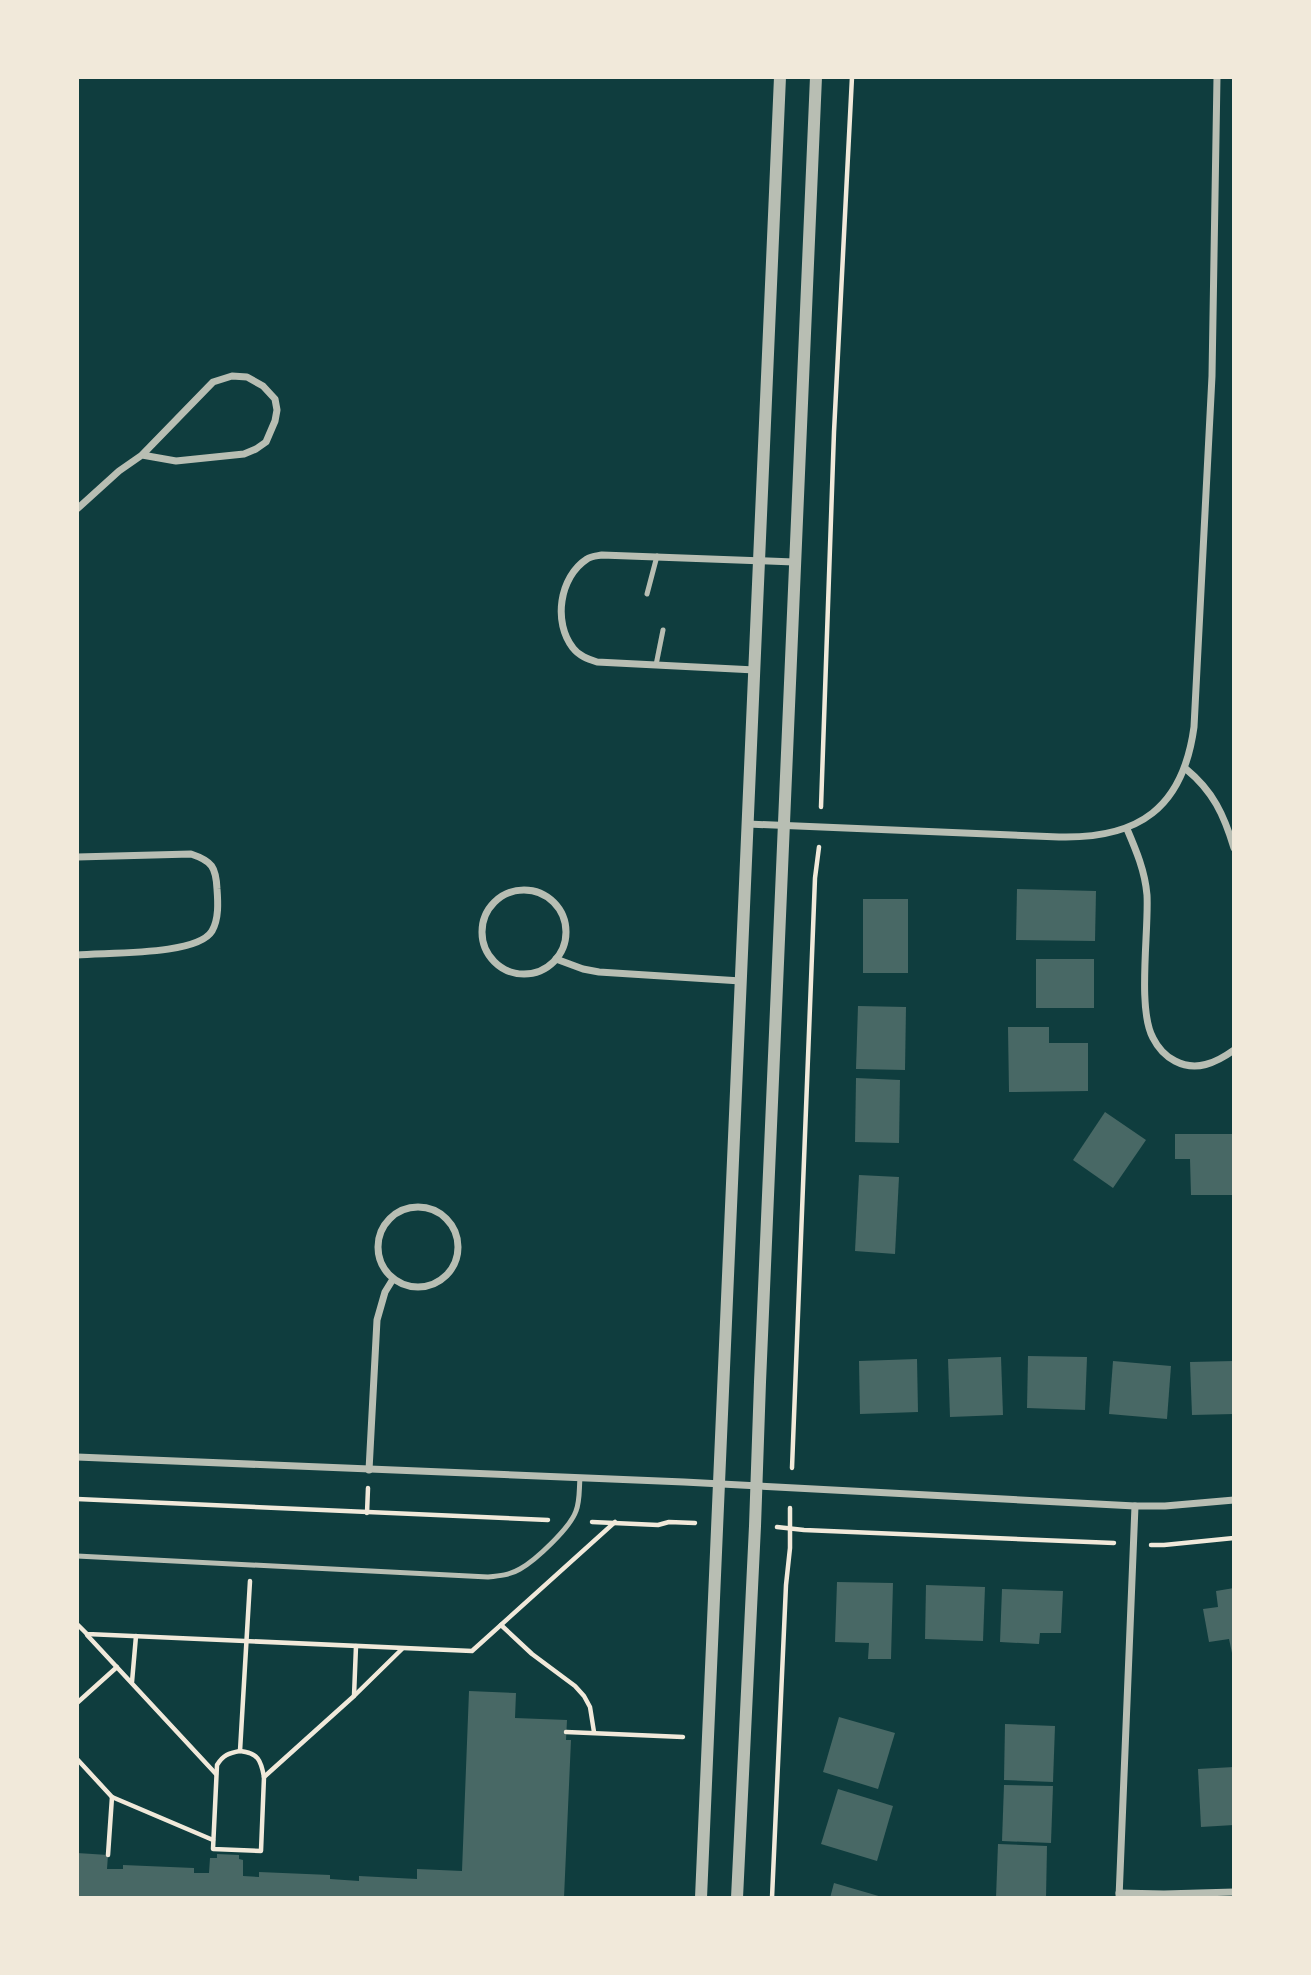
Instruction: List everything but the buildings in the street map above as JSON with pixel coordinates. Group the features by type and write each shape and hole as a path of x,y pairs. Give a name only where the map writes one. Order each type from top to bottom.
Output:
{"street":[{"path":"701,1898 780,77"},
{"path":"737,1898 757,1486 816,77"},
{"path":"748,824 1098,836 1139,823 1166,800 1177,785 1191,749 1194,727 1212,362 1217,77"},
{"path":"77,509 142,455 213,382 232,376 247,377 263,386 275,399 278,410 275,421 266,442 256,449 244,454 176,461 142,455"},
{"path":"755,670 597,662 583,657 573,649 562,621 562,596 567,582 576,568 588,558 602,555 794,562"},
{"path":"1185,769 1199,779 1213,797 1234,848"},
{"path":"1127,829 1143,871 1147,894 1145,980 1148,1024 1152,1037 1169,1058 1192,1066 1214,1063 1234,1050"},
{"path":"77,857 191,853 209,862 214,868 218,900 212,930 197,943 174,949 77,955"},
{"path":"516,891 545,895 556,905 566,932 563,947 556,959 546,968 534,973 508,971 497,964 488,954 483,942 485,916 492,905 503,895 516,891"},
{"path":"556,959 599,972 741,981"},
{"path":"419,1206 432,1208 443,1215 458,1238 454,1265 446,1277 434,1284 420,1287 406,1286 393,1279 379,1259 377,1246 386,1222 407,1208 419,1206"},
{"path":"369,1470 377,1320 385,1292 393,1279"},
{"path":"77,1457 719,1484 1135,1506 1234,1500"},
{"path":"1135,1506 1119,1895 1234,1892"}],"lane":[{"path":"647,594 657,556"},
{"path":"656,665 663,630"},
{"path":"77,1556 488,1577 504,1575 519,1570 536,1558 570,1521 576,1511 580,1478"}],"path":[{"path":"822,792 834,432 852,77"},
{"path":"793,1451 804,1134 818,863"},
{"path":"77,1499 518,1519"},
{"path":"87,1634 472,1651 616,1522 658,1525 678,1522"},
{"path":"772,1898 789,1527 818,1531 1103,1543"},
{"path":"1164,1545 1234,1538"},
{"path":"240,1751 251,1565"},
{"path":"77,1623 216,1774"},
{"path":"501,1625 584,1696 590,1707 594,1732"},
{"path":"132,1683 136,1636"},
{"path":"354,1696 356,1646"},
{"path":"264,1777 403,1648"},
{"path":"77,1703 117,1667"},
{"path":"566,1732 683,1737"},
{"path":"240,1751 250,1752 262,1765 264,1777 261,1852 230,1853 212,1849 217,1765 221,1758 230,1752 240,1751"},
{"path":"77,1759 112,1797 213,1840"},
{"path":"108,1855 112,1797"}]}
